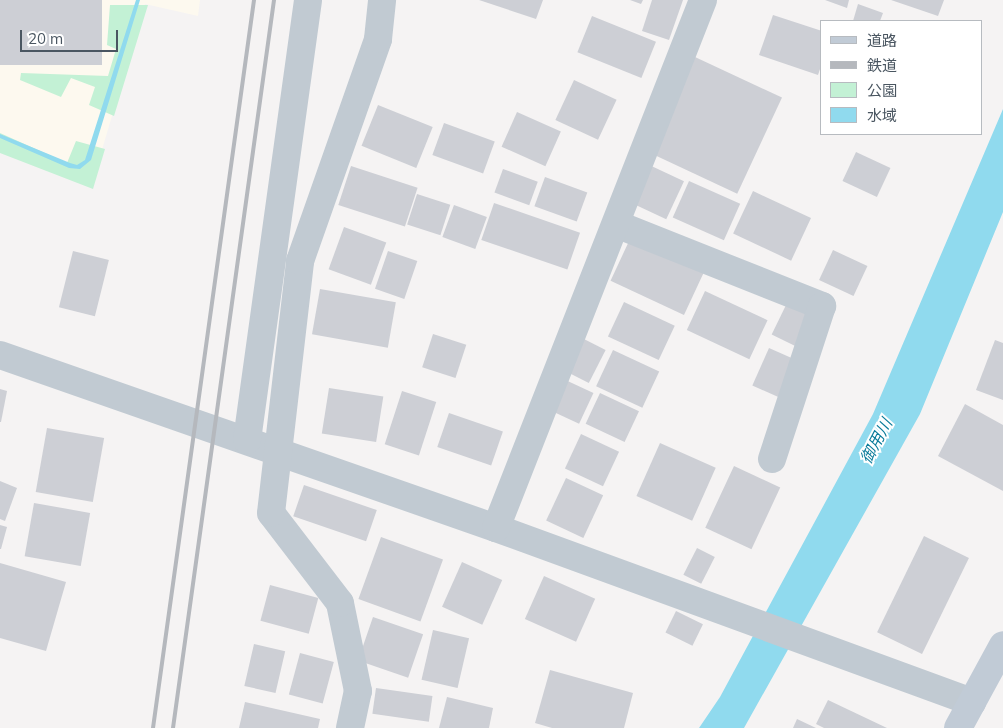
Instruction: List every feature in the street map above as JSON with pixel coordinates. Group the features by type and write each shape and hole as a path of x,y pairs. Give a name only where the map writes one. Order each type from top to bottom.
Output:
{"main road":[{"path":"958,728 1003,645"}],"street":[{"path":"246,440 308,0"},
{"path":"350,728 358,691 340,603 271,513 300,262 378,39 382,0"},
{"path":"496,528 703,0"},
{"path":"616,224 822,306 772,459"},
{"path":"0,355 496,528 972,702"}],"shaded area":[{"path":"0,0 200,0 198,16 145,4 91,187 0,150"}],"green space":[{"path":"110,5 148,5 114,116 89,105 95,87 71,78 61,97 20,80 21,73 108,76 116,49 107,45"},
{"path":"0,133 67,163 76,141 105,149 93,189 0,153"}],"water":[{"path":"136,0 140,0 91,160 80,169 69,168 0,138 0,134 77,165 85,160"},
{"name":"御用川","path":"1003,109 1003,212 920,414 744,728 699,728 720,697 873,414"}],"building":[{"path":"0,0 102,0 102,65 0,65"},
{"path":"479,0 543,0 536,19"},
{"path":"630,0 643,0 641,4"},
{"path":"652,0 683,0 669,40 642,31"},
{"path":"825,0 849,0 847,8"},
{"path":"891,0 944,0 938,16"},
{"path":"858,4 883,13 880,20 853,20"},
{"path":"773,15 820,30 820,69 818,75 759,55"},
{"path":"592,16 656,42 641,78 577,52"},
{"path":"695,57 782,98 737,194 650,153"},
{"path":"574,80 617,100 598,140 555,120"},
{"path":"378,105 433,127 416,168 362,146"},
{"path":"517,112 561,132 545,166 502,147"},
{"path":"444,123 495,141 483,173 432,155"},
{"path":"856,152 890,168 877,197 842,181"},
{"path":"645,163 684,181 666,219 627,201"},
{"path":"351,166 418,188 405,227 338,205"},
{"path":"503,169 538,182 529,205 494,192"},
{"path":"545,177 587,192 577,222 534,206"},
{"path":"689,181 740,204 724,240 673,218"},
{"path":"753,191 811,218 791,261 733,234"},
{"path":"417,194 450,205 440,235 407,224"},
{"path":"494,203 580,233 567,270 481,240"},
{"path":"454,205 487,217 475,249 442,237"},
{"path":"344,227 386,242 371,285 329,269"},
{"path":"630,239 703,273 684,315 611,281"},
{"path":"833,250 867,266 853,296 819,280"},
{"path":"73,251 109,260 95,316 59,307"},
{"path":"388,251 417,261 404,299 375,289"},
{"path":"320,289 396,302 388,348 312,334"},
{"path":"705,291 768,320 749,359 687,330"},
{"path":"624,302 675,326 659,360 608,336"},
{"path":"787,303 820,319 805,351 772,334"},
{"path":"433,334 466,345 455,378 422,367"},
{"path":"578,336 606,350 589,383 561,369"},
{"path":"995,340 1003,343 1003,400 976,390"},
{"path":"769,348 800,362 783,399 752,385"},
{"path":"613,350 659,372 642,408 596,386"},
{"path":"559,377 593,393 579,424 545,408"},
{"path":"329,388 383,397 376,442 322,433"},
{"path":"0,389 7,391 1,422 0,422"},
{"path":"402,391 436,402 419,455 385,444"},
{"path":"600,393 639,411 625,442 586,424"},
{"path":"965,404 1003,425 1003,491 938,456"},
{"path":"449,413 503,432 491,466 437,447"},
{"path":"47,428 104,438 93,502 36,492"},
{"path":"581,434 619,452 603,486 565,468"},
{"path":"660,443 716,468 692,521 636,496"},
{"path":"734,466 780,488 751,549 705,528"},
{"path":"566,478 603,495 583,538 546,521"},
{"path":"0,481 17,488 5,521 0,519"},
{"path":"304,485 377,510 366,541 293,516"},
{"path":"34,503 90,513 81,566 25,556"},
{"path":"0,525 7,527 1,549 0,549"},
{"path":"924,536 969,558 922,654 877,632"},
{"path":"381,537 443,560 420,622 358,599"},
{"path":"697,548 715,557 701,584 683,575"},
{"path":"462,562 502,580 482,625 442,607"},
{"path":"0,563 66,582 46,651 0,638"},
{"path":"544,576 595,599 576,642 525,619"},
{"path":"270,585 318,598 309,634 260,621"},
{"path":"676,611 703,624 692,646 665,633"},
{"path":"373,617 423,634 408,678 358,660"},
{"path":"433,630 469,638 458,688 422,680"},
{"path":"254,644 285,651 276,693 244,686"},
{"path":"300,653 334,662 323,704 289,695"},
{"path":"550,670 633,693 624,728 552,728 535,723"},
{"path":"376,688 432,696 429,722 372,714"},
{"path":"447,697 493,708 489,728 439,728"},
{"path":"828,700 887,728 824,728 816,724"},
{"path":"245,702 320,719 318,728 239,728"},
{"path":"797,719 816,728 793,728"}],"railway":[{"path":"153,728 254,0"},
{"path":"173,728 274,0"}]}
